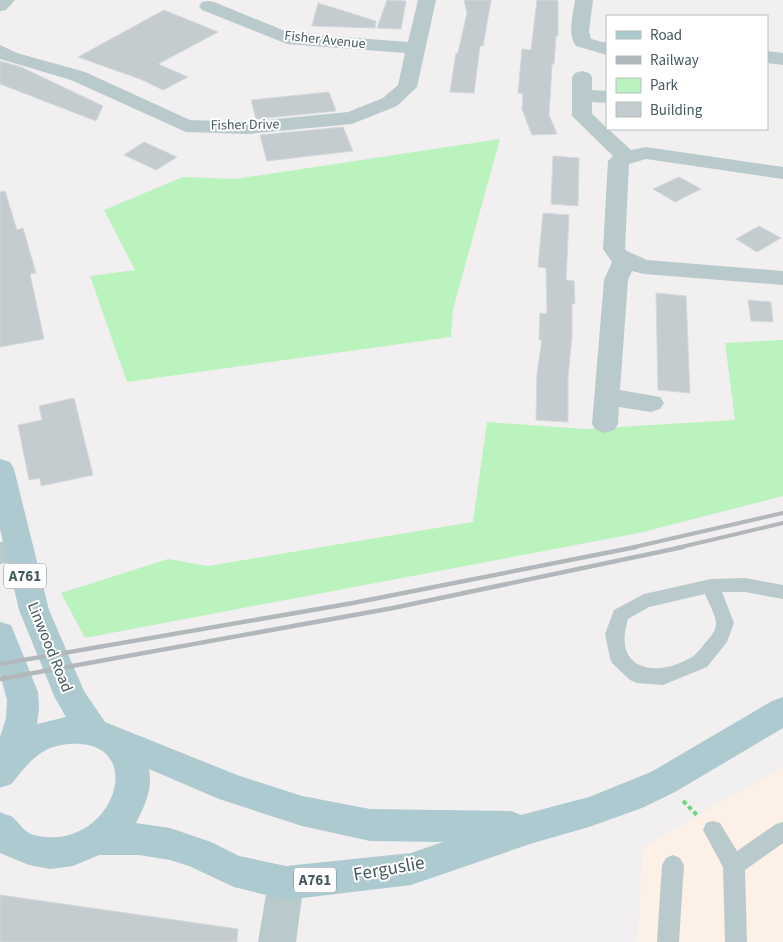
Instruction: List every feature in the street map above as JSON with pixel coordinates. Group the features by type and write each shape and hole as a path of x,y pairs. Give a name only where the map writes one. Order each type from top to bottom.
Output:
{"main road":[{"name":"Linwood Road","path":"0,469 10,552 71,698 103,735"},
{"name":"A761","path":"0,634 21,691 23,703 18,731 4,766"},
{"name":"Ferguslie","path":"98,839 139,839 170,844 198,853 234,871 286,883 411,869 533,827 588,812 663,782 783,711"},
{"name":"A761","path":"0,828 4,835 21,847 42,853 66,852 90,844 110,830 126,812 134,792 134,772 127,753 103,735 70,730 47,734 26,744 4,766"},
{"name":"Ferguslie","path":"103,735 231,788 302,811 370,825 533,827"}],"street":[{"path":"0,6 6,0"},
{"name":"Fisher Drive","path":"0,51 10,57 78,76 186,126 247,128 352,118 390,102 407,87 427,0"},
{"path":"584,0 580,31 583,42 606,49"},
{"name":"Fisher Avenue","path":"190,16 213,3 288,38 417,48"},
{"path":"768,57 783,59"},
{"path":"606,97 582,86 582,116 627,157"},
{"path":"783,173 646,153 627,157 619,161 614,248 616,255 644,266 783,278"},
{"path":"605,424 616,280 625,260"},
{"path":"607,397 652,403"},
{"path":"277,942 286,883"}],"lane":[{"path":"711,586 725,623 721,637 700,662 662,677 637,675 618,658 614,634 620,615 644,601 711,586 745,585 783,592"},
{"path":"712,830 734,865 736,942"},
{"path":"734,865 783,831"},
{"path":"668,942 673,865"}],"path":[{"path":"663,782 712,830"}],"shaded area":[{"path":"783,767 783,942 637,942 643,847"}],"green space":[{"path":"500,139 453,309 451,337 127,382 90,276 135,270 104,210 183,177 235,179"},
{"path":"783,340 783,496 639,533 85,638 61,593 168,559 208,566 473,522 487,422 585,429 735,420 725,343"}],"building":[{"path":"387,0 406,1 401,29 377,28"},
{"path":"464,0 491,0 483,46 480,46 474,93 450,92 456,53 458,53 467,13"},
{"path":"537,0 557,0 558,2 558,36 556,36 554,64 552,64 549,115 557,134 532,135 522,109 523,94 518,93 522,49 531,50"},
{"path":"318,3 376,21 375,28 312,26"},
{"path":"164,10 218,32 158,64 188,77 163,90 140,79 78,57"},
{"path":"0,61 21,67 103,106 96,121 0,84"},
{"path":"329,92 336,111 256,119 251,100"},
{"path":"343,127 353,151 267,161 260,135"},
{"path":"144,142 177,157 156,170 124,155"},
{"path":"553,156 579,158 578,206 551,204"},
{"path":"679,177 701,189 675,202 653,189"},
{"path":"5,191 17,230 23,228 36,273 30,274 44,339 0,347 0,192"},
{"path":"543,213 569,215 566,280 574,281 575,304 572,304 572,337 568,377 568,422 536,420 537,374 542,340 539,340 540,313 547,314 546,268 538,267"},
{"path":"759,226 781,238 757,252 736,239"},
{"path":"656,293 686,296 690,393 658,390"},
{"path":"748,300 771,302 773,322 751,321"},
{"path":"74,398 93,475 41,486 40,478 29,480 18,425 42,420 39,406"},
{"path":"0,895 238,929 237,942 0,942"}],"railway":[{"path":"630,548 783,513"},
{"path":"677,548 783,523"},
{"path":"0,664 353,603 636,547"},
{"path":"0,679 393,608 683,547"}]}
